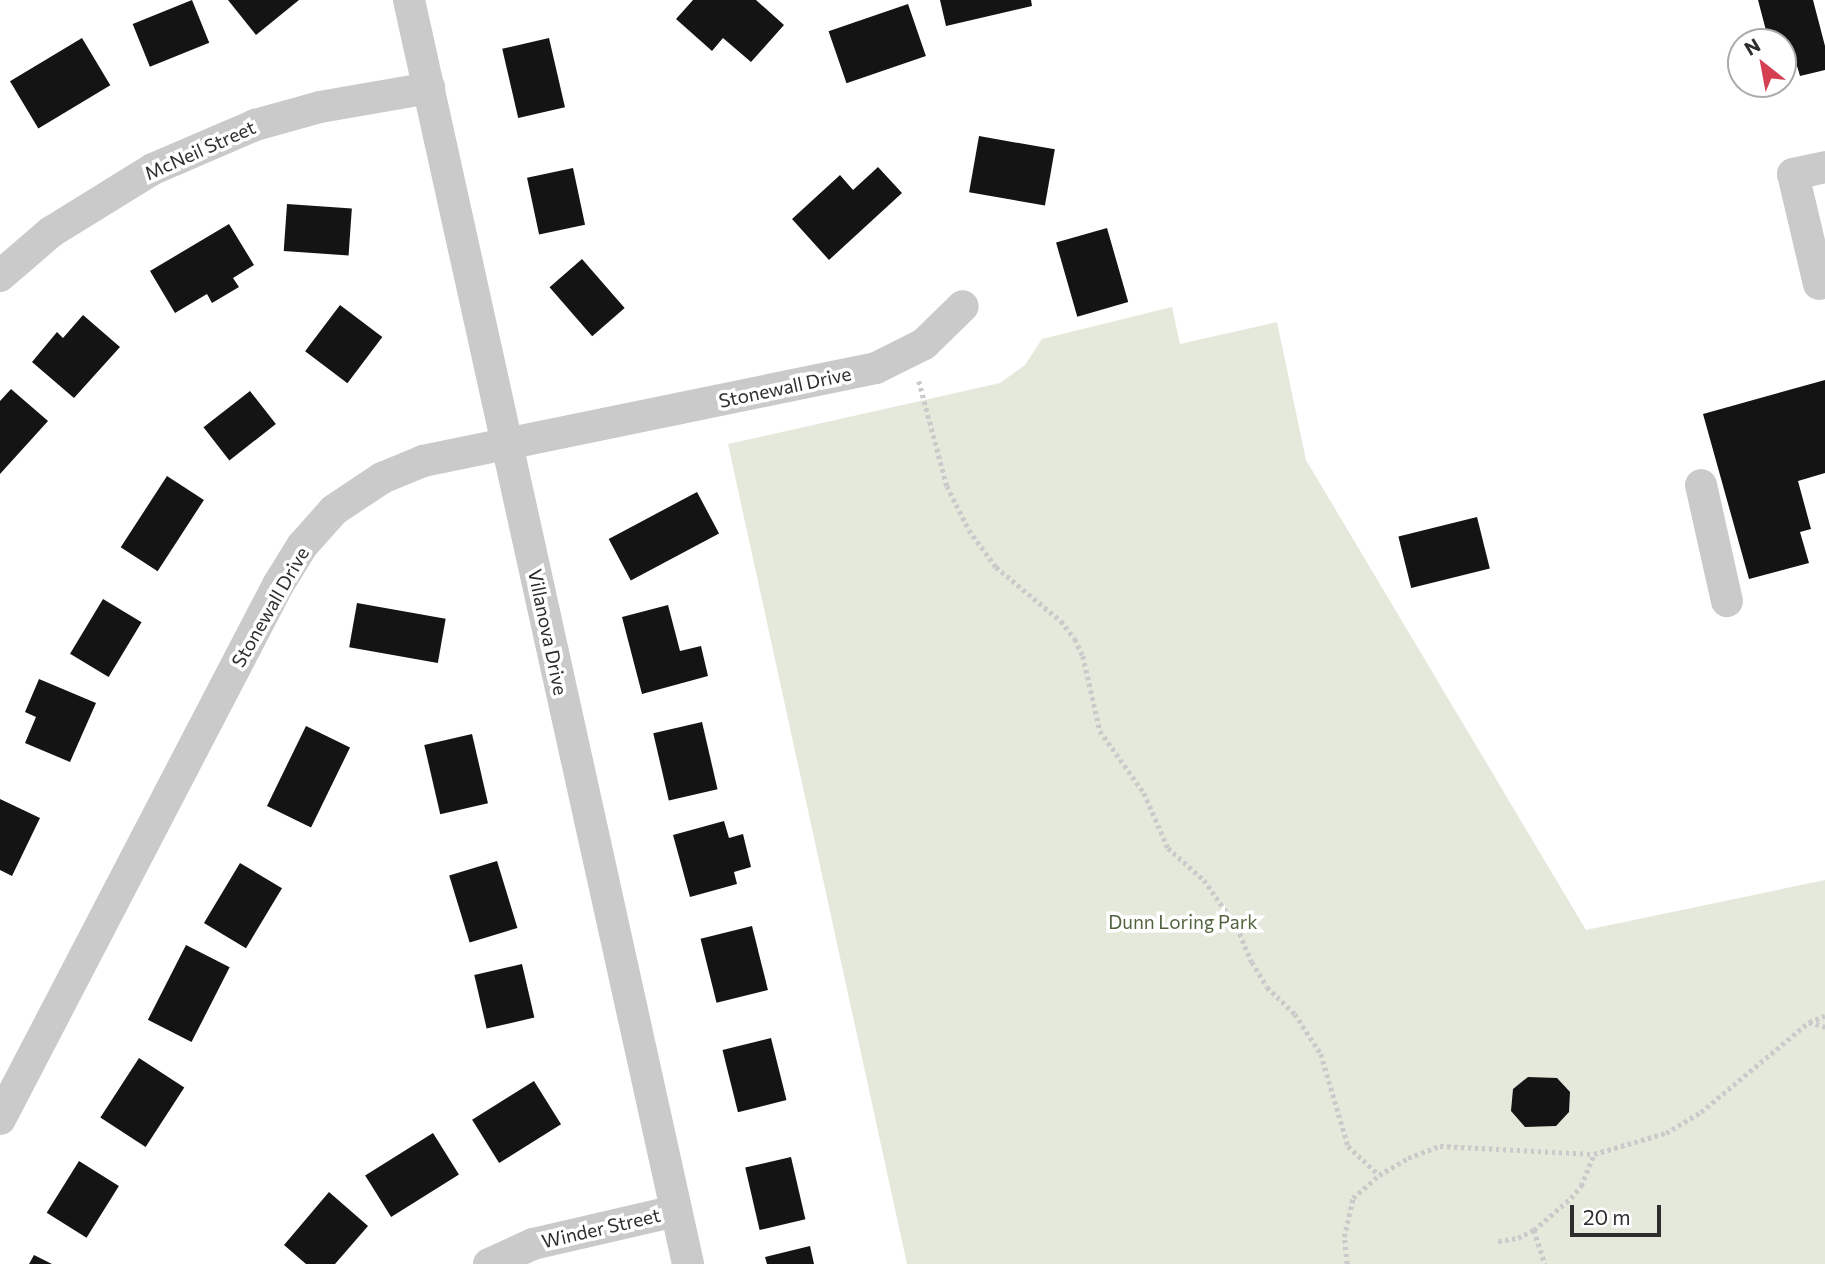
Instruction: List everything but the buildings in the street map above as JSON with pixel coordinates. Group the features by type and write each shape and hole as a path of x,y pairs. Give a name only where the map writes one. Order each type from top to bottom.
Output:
{"street":[{"name":"Villanova Drive","path":"409,0 688,1264"},
{"name":"McNeil Street","path":"0,276 51,232 153,169 255,125 320,107 429,88"},
{"path":"1819,284 1793,174 1825,167"},
{"name":"Stonewall Drive","path":"0,1119 278,584 302,546 334,510 382,478 424,461 506,442 863,371 924,344 963,306"},
{"path":"1701,485 1727,601"},
{"name":"Winder Street","path":"488,1264 533,1244 676,1211"}],"path":[{"path":"910,351 947,486 969,530 996,567 1061,621 1076,639 1083,656 1100,731 1144,793 1168,848 1203,880 1237,928 1267,987 1295,1014 1321,1054 1348,1146 1379,1175"},
{"path":"1347,1264 1344,1237 1353,1198 1379,1175 1408,1158 1440,1146 1594,1154 1666,1133 1701,1112 1809,1022 1825,1016"},
{"path":"1809,1022 1825,1027"},
{"path":"1498,1241 1534,1230 1581,1186 1594,1154"},
{"path":"1534,1230 1545,1264"}],"green space":[{"name":"Dunn Loring Park","path":"1172,307 1180,344 1277,322 1306,460 1586,930 1825,880 1825,1264 907,1264 728,444 1000,383 1025,365 1042,339"}]}
